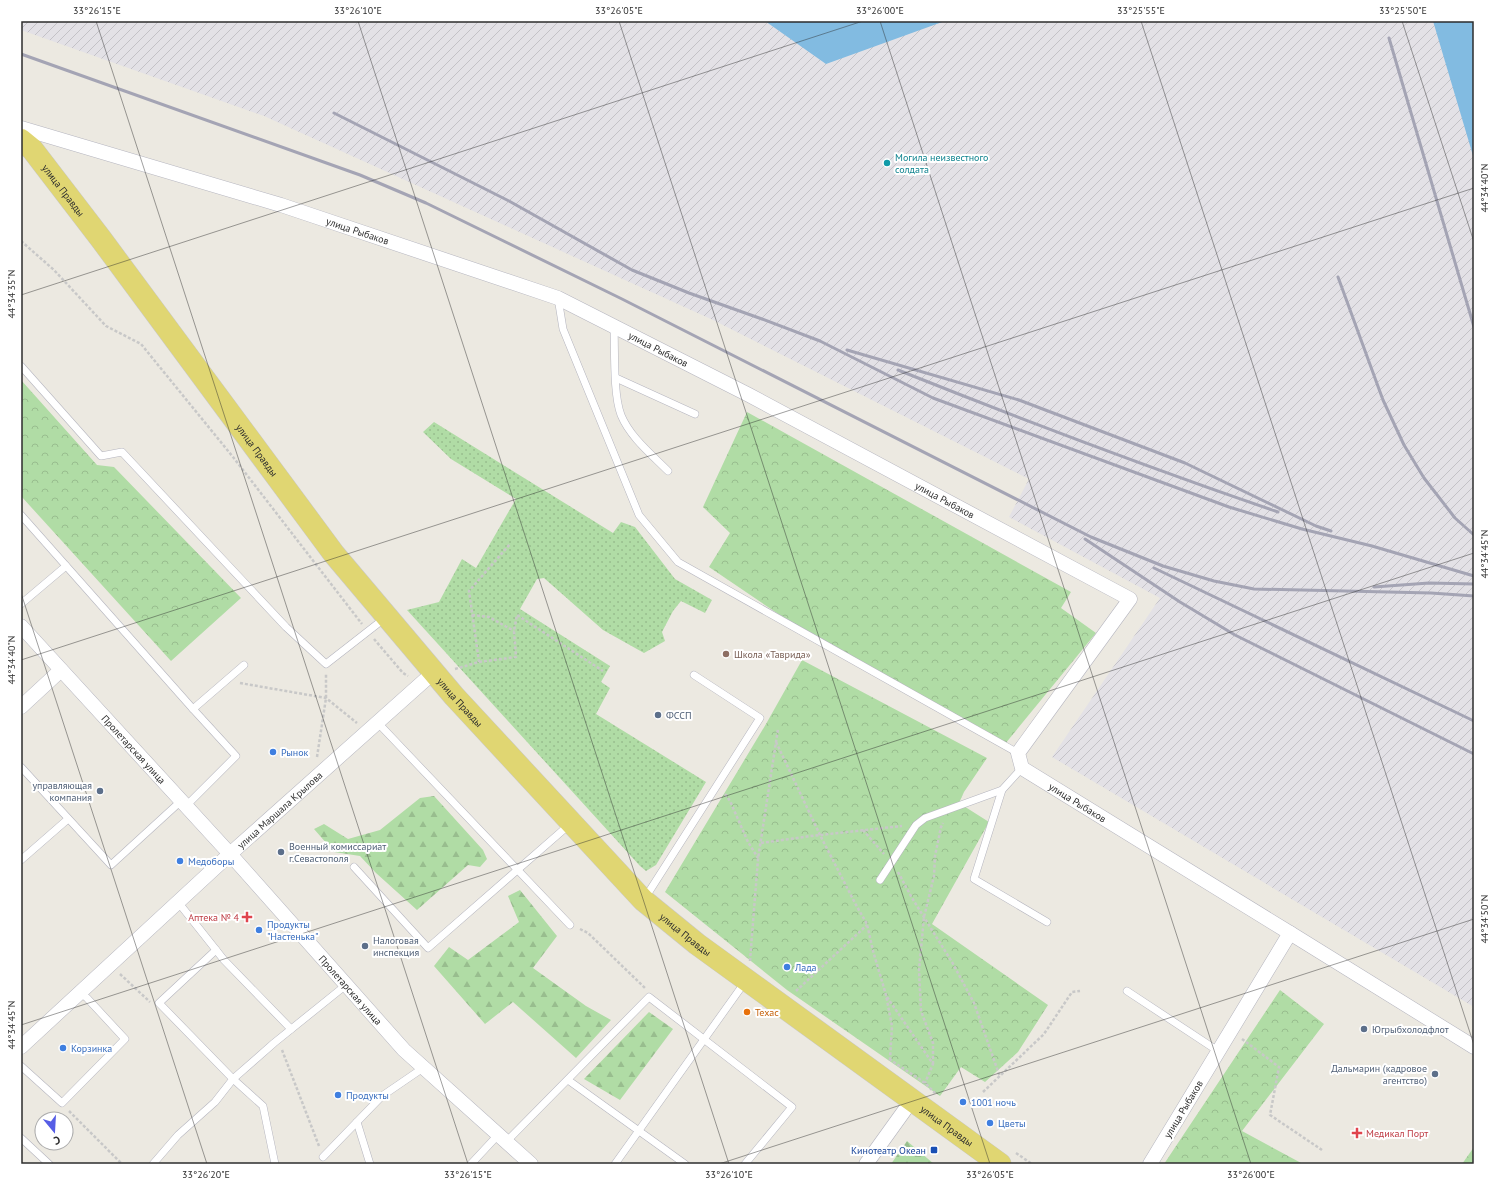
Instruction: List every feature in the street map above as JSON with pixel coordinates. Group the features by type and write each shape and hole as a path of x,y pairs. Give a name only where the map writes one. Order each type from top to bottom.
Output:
{"main road":[{"name":"улица Правды","path":"21,140 32,149 101,239 334,554 387,617 444,671 454,696 643,900 697,944 748,971 912,1100 1000,1164"}],"street":[{"name":"улица Рыбаков","path":"21,128 280,205 558,298 749,395 1130,600 1018,753"},
{"name":"Пролетарская улица","path":"21,626 230,854 404,1050 531,1164"},
{"path":"21,707 61,670"},
{"name":"улица Маршала Крылова","path":"21,1047 230,854 373,728 444,671"},
{"path":"1018,753 1022,768"},
{"name":"улица Рыбаков","path":"1022,768 1290,933 1150,1164"},
{"path":"1290,933 1474,1047"},
{"path":"866,1164 912,1100"}],"lane":[{"path":"558,298 563,329 639,515 678,562 1018,753"},
{"path":"614,326 616,389 621,415 636,438 668,471"},
{"path":"21,366 101,456 122,452 286,627 326,664 387,617"},
{"path":"616,378 695,414"},
{"path":"21,515 236,756 111,865 21,767"},
{"path":"21,604 66,566"},
{"path":"193,708 244,664"},
{"path":"643,900 760,718 694,675"},
{"path":"373,728 518,870 570,925"},
{"path":"1022,768 1002,790 974,879 1047,922"},
{"path":"880,880 916,825 925,818 1002,790"},
{"path":"21,860 68,819"},
{"path":"354,867 428,948 572,823"},
{"path":"178,902 224,960 291,1029"},
{"path":"216,950 159,1003 233,1079 263,1106 275,1164"},
{"path":"615,1164 704,1039 748,971"},
{"path":"153,1164 178,1135 215,1102 233,1079 291,1029 346,985"},
{"path":"1128,991 1218,1051"},
{"path":"21,1066 62,1103 124,1039 80,993"},
{"path":"470,1164 568,1080 649,998 792,1107 745,1164"},
{"path":"323,1158 382,1096 423,1068"},
{"path":"568,1080 685,1164"},
{"path":"357,1122 370,1164"},
{"path":"21,1138 49,1164"}],"path":[{"path":"479,662 469,591 510,544"},
{"path":"472,615 489,616 514,631"},
{"path":"444,671 479,662 516,657 514,631 518,615 603,671"},
{"path":"313,781 326,698 326,664"},
{"path":"226,680 326,698 373,728"},
{"path":"748,971 758,859 762,843 778,728"},
{"path":"776,742 820,835 856,906 867,924 886,995 892,1026 890,1059"},
{"path":"717,785 730,801 748,842 758,859"},
{"path":"925,1083 933,1064 933,1043 921,1011 919,970 924,917 934,876 935,856 941,827 950,810"},
{"path":"762,843 820,835 916,825"},
{"path":"863,830 899,874 952,962 974,1003 1000,1077"},
{"path":"796,991 867,924"},
{"path":"570,925 588,933 645,986 649,998"},
{"path":"116,971 154,1006 159,1003"},
{"path":"983,1092 1044,1034 1072,992 1080,991"},
{"path":"886,995 933,1064"},
{"path":"1231,1031 1279,1067 1270,1115 1322,1150"},
{"path":"278,1040 323,1158"},
{"path":"62,1103 122,1164"}],"shaded area":[{"path":"21,21 1436,21 1474,152 1474,1007 1052,757 1160,598 1009,517 1029,479 713,320 264,116 21,30"}],"green space":[{"path":"21,380 97,465 114,467 241,598 171,661 21,496"},
{"path":"747,412 1071,592 1061,608 1096,633 1005,744 805,632 709,567 730,533 703,507"},
{"path":"434,422 613,533 621,522 635,527 675,579 712,600 705,613 681,601 673,611 662,632 665,641 644,653 603,630 544,578 537,579 520,609 610,666 601,682 610,688 596,714 706,782 656,865 646,871 407,610 439,602 462,559 476,568 516,499 451,459 423,432"},
{"path":"802,660 987,758 964,792 959,803 989,822 932,924 1048,1005 1018,1052 985,1082 961,1067 940,1096 787,990 665,892 766,724"},
{"path":"434,796 483,850 487,859 480,867 468,865 417,910 376,873 360,856 334,852 314,829 324,824 348,839 380,830 420,798"},
{"path":"520,890 557,936 533,968 586,1006 611,1020 576,1058 513,1002 485,1024 434,966 449,947 468,960 519,922 508,896"},
{"path":"1280,990 1324,1024 1242,1131 1303,1164 1164,1164"},
{"path":"649,1012 673,1029 620,1100 584,1079"},
{"path":"907,1141 934,1164 891,1164"},
{"path":"1474,1147 1474,1164 1462,1164"}],"water":[{"path":"765,21 945,21 826,64"},
{"path":"1433,21 1474,21 1474,159"}],"railway":[{"path":"1389,38 1474,327"},
{"path":"21,54 360,175 426,203 622,299 1091,537 1163,566 1214,581 1254,589 1431,593 1474,596"},
{"path":"334,113 509,201 632,270 689,293 820,341 933,398 1229,507 1302,529 1372,546 1474,576"},
{"path":"1338,277 1383,400 1404,445 1424,478 1455,518 1474,535"},
{"path":"847,350 1019,400 1185,463 1316,526 1331,531"},
{"path":"898,370 1087,443 1278,512"},
{"path":"1085,539 1180,602 1235,635 1474,754"},
{"path":"1154,568 1474,721"},
{"path":"1374,587 1429,583 1474,584"}],"place":[{"name":"Могила неизвестного солдата","path":"887,163"},
{"name":"Школа «Таврида»","path":"726,654"},
{"name":"ФССП","path":"658,715"},
{"name":"Рынок","path":"273,752"},
{"name":"управляющая компания","path":"100,791"},
{"name":"Военный комиссариат г.Севастополя","path":"281,852"},
{"name":"Медоборы","path":"180,861"},
{"name":"Аптека № 4","path":"247,917"},
{"name":"Продукты \"Настенька\"","path":"259,930"},
{"name":"Налоговая инспекция","path":"365,946"},
{"name":"Лада","path":"787,967"},
{"name":"Техас","path":"747,1012"},
{"name":"Югрыбхолодфлот","path":"1364,1029"},
{"name":"Корзинка","path":"63,1048"},
{"name":"Дальмарин (кадровое агентство)","path":"1435,1074"},
{"name":"Продукты","path":"338,1095"},
{"name":"1001 ночь","path":"963,1102"},
{"name":"Цветы","path":"990,1123"},
{"name":"Медикал Порт","path":"1357,1133"},
{"name":"Кинотеатр Океан","path":"934,1150"}]}
